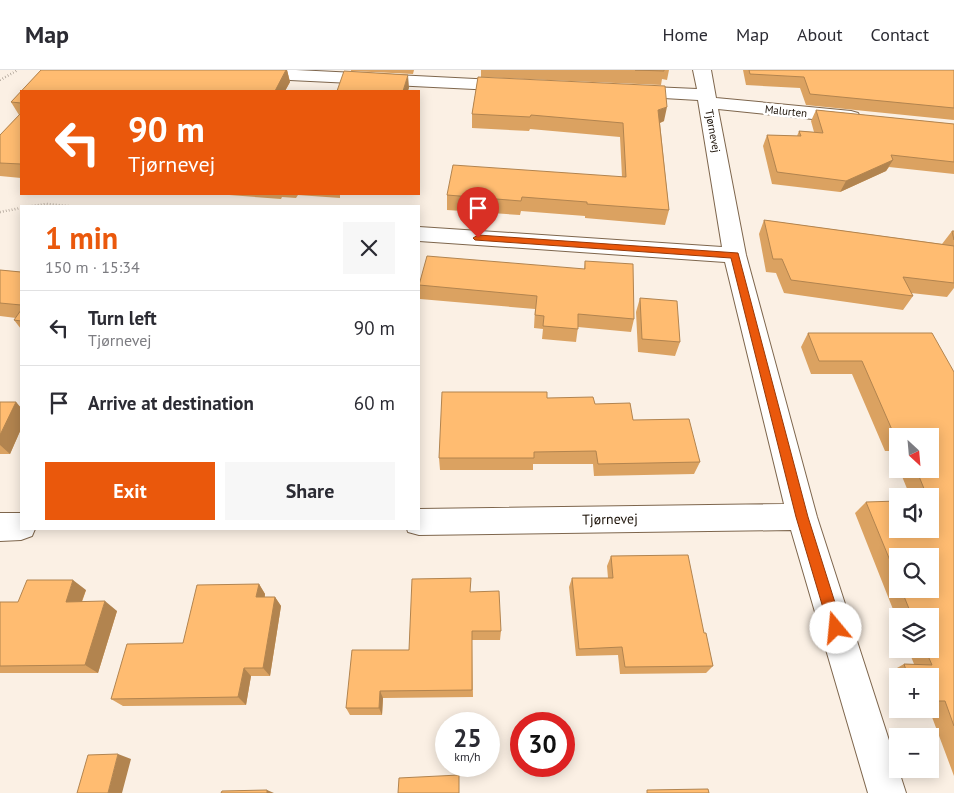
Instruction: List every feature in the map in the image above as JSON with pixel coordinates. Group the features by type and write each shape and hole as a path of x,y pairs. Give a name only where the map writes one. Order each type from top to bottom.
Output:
{"street":[{"path":"190,70 528,86"},
{"name":"Tjørnevej","path":"607,90 706,89 735,255 802,517 887,793"},
{"name":"Malurten","path":"706,89 865,119"},
{"path":"420,234 735,255"},
{"name":"Tjørnevej","path":"420,522 802,517"},
{"path":"0,527 20,526"}],"path":[{"path":"0,80 18,70"},
{"path":"39,205 58,205"},
{"path":"0,212 20,208"}],"building":[{"path":"41,70 286,70 276,90 22,90"},
{"path":"749,70 954,70 954,108 810,94 804,77 750,74"},
{"path":"344,71 408,75 403,90 337,90"},
{"path":"478,77 665,86 667,107 658,110 669,210 522,197 521,201 447,195 453,165 626,177 623,123 531,115 530,117 472,114"},
{"path":"20,92 20,103 11,102"},
{"path":"816,110 954,124 954,162 891,155 893,160 846,181 777,172 767,135 801,136 799,131 823,133"},
{"path":"20,114 20,164 0,163 0,135"},
{"path":"764,220 954,246 954,283 903,277 913,296 791,280 782,259 773,259"},
{"path":"427,256 585,269 585,261 633,264 634,319 578,314 578,329 543,326 544,316 535,315 537,296 420,285"},
{"path":"0,270 20,272 20,305 0,303"},
{"path":"640,298 677,301 680,342 642,339"},
{"path":"20,311 20,321 14,320"},
{"path":"808,333 932,333 954,372 954,726 945,701 939,701 939,668 905,668 904,664 932,665 929,658 939,658 939,608 909,608 905,598 939,598 939,548 889,548 889,558 866,502 889,501 889,538 939,538 939,488 924,488 920,478 939,478 939,428 891,428 862,361 819,361"},
{"path":"442,392 547,392 547,398 593,397 595,404 630,403 633,420 689,419 700,462 598,464 596,451 534,452 534,458 439,458"},
{"path":"0,402 16,402 0,435"},
{"path":"688,555 704,633 706,633 713,666 625,667 622,647 579,649 572,578 613,578 611,556"},
{"path":"471,578 470,592 499,591 501,631 472,631 472,690 380,691 379,708 346,708 352,650 409,650 412,579"},
{"path":"27,580 73,580 66,602 105,601 85,665 0,666 0,602 18,602"},
{"path":"259,584 256,597 275,597 263,668 244,668 238,697 111,699 127,644 183,643 197,585"},
{"path":"118,754 108,793 77,793 88,755"},
{"path":"459,777 459,793 398,793 399,778"},
{"path":"708,789 709,793 647,793 647,790"},
{"path":"267,790 267,793 221,793 222,791"}],"route":[{"path":"478,238 735,255 802,517 836,628"}]}
